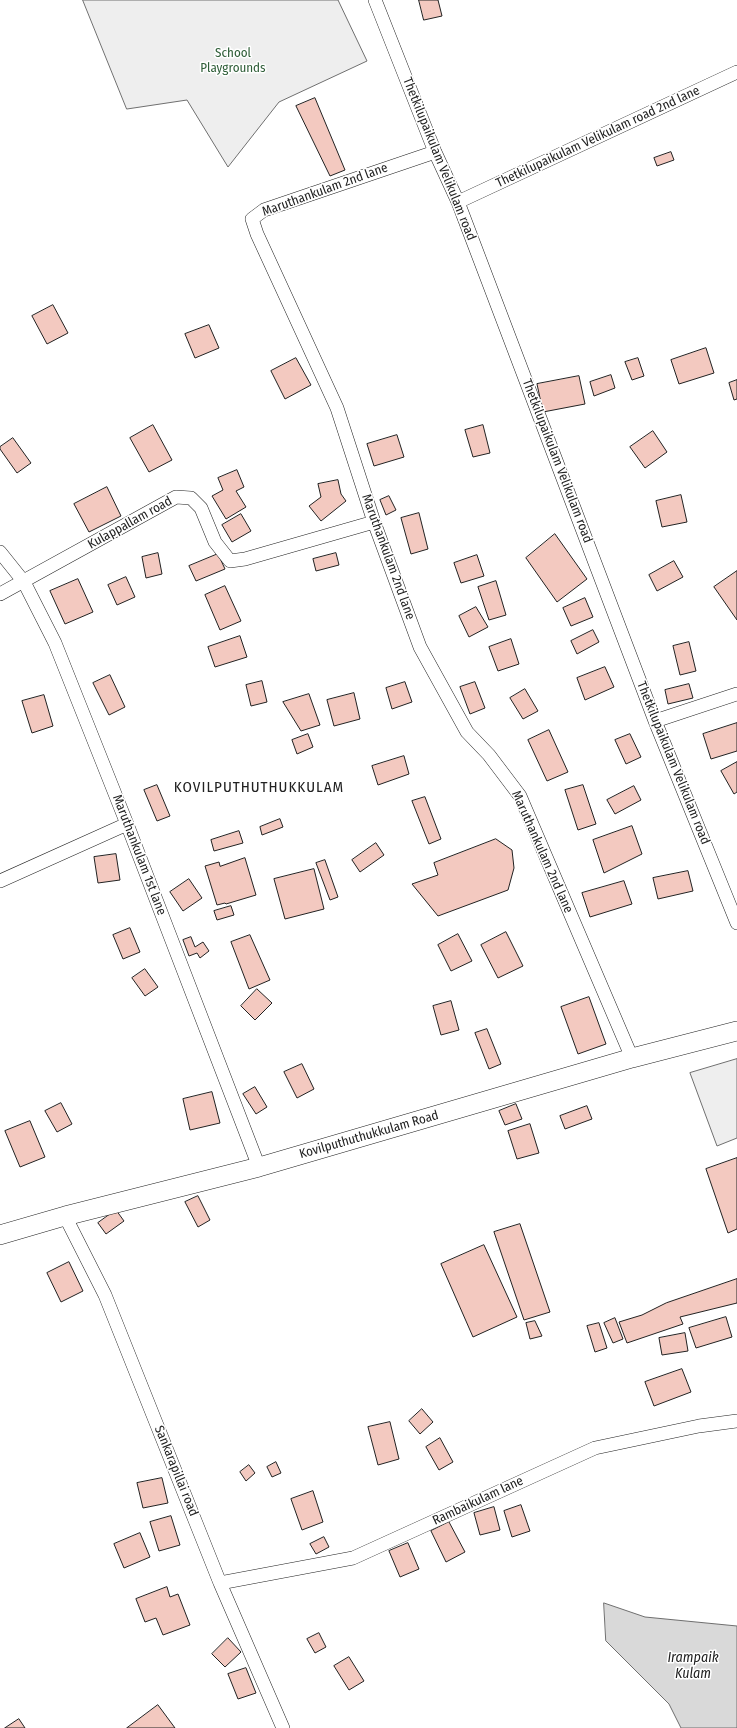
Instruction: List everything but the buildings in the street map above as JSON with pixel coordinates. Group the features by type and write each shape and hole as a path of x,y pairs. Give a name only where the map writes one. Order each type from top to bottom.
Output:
{"street":[{"name":"Thetkilupaikulam Velikulam road","path":"375,0 435,152 458,202 656,721 737,923"},
{"name":"Thetkilupaikulam Velikulam road 2nd lane","path":"458,202 737,72"},
{"name":"Maruthankulam 2nd lane","path":"435,152 264,210 252,219 257,234 337,408 374,522 420,647 467,732 489,755 520,796 632,1058"},
{"name":"Kulappallam road","path":"0,594 176,497 191,498 201,508 215,542 230,561 245,559 374,522"},
{"name":"Maruthankulam 1st lane","path":"0,552 24,582 55,643 127,824 259,1167"},
{"path":"656,721 737,694"},
{"path":"0,881 127,824"},
{"name":"Kovilputhuthukkulam Road","path":"0,1234 259,1167 632,1058 737,1031"},
{"name":"Sankarapillai road","path":"65,1216 105,1295 220,1583 283,1728"},
{"name":"Rambaikulam lane","path":"220,1583 353,1558 595,1448 699,1426 737,1420"}],"green space":[{"name":"School Playgrounds","path":"83,0 338,0 367,61 279,102 228,167 187,100 127,109"},
{"path":"737,1059 737,1138 717,1146 690,1073"}],"water":[{"name":"Irampaik Kulam","path":"604,1603 645,1617 737,1626 737,1728 681,1728 669,1704 606,1641"}],"district":[{"name":"KOVILPUTHUTHUKKULAM","path":"259,788"}]}
